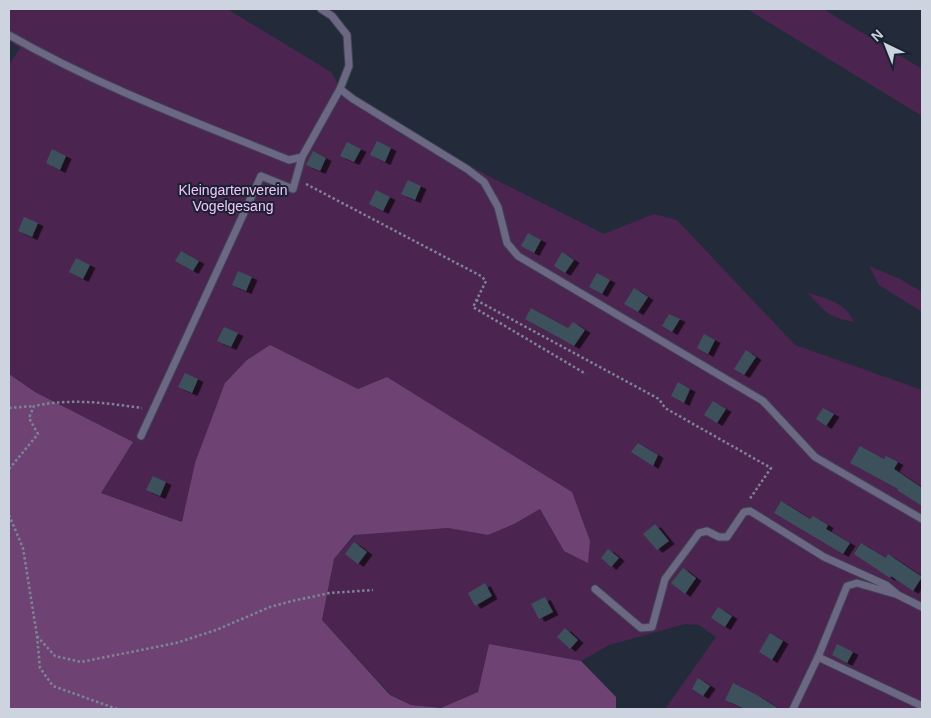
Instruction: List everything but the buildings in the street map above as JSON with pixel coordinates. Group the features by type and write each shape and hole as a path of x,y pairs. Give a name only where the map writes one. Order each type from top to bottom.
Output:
{"lane":[{"path":"142,436 261,176 293,189 302,157 340,89 349,66 347,35 332,16 321,9"},
{"path":"9,34 45,55 129,96 289,160 302,157"},
{"path":"340,89 353,99 467,169 484,182 498,206 507,243 518,256 763,401 815,457 922,519"},
{"path":"595,589 641,628 652,627 664,579 699,533 707,531 719,537 727,536 744,512 750,511 824,557 886,585 898,595"},
{"path":"793,709 818,657 847,586 857,583 898,595 922,607"},
{"path":"818,657 922,706"}],"path":[{"path":"296,179 481,276 486,281 473,307 586,374"},
{"path":"476,300 660,399 665,408 771,468 749,501 750,511"},
{"path":"9,408 67,400 79,403 98,402 153,410"},
{"path":"9,469 38,434 29,418 34,406"},
{"path":"9,516 23,548 37,636 40,668 53,686 117,709"},
{"path":"37,636 55,656 81,662 176,643 216,630 270,607 330,593 373,590"}],"green space":[{"name":"Kleingartenverein Vogelgesang","path":"9,9 227,9 331,72 345,97 492,178 604,234 654,214 677,220 795,345 922,390 922,709 665,709 716,637 699,625 685,624 609,645 581,661 489,644 478,692 441,708 411,705 391,695 322,620 334,559 355,535 448,528 488,535 514,524 540,509 564,551 572,492 387,377 358,389 270,345 195,463 183,522 101,493 132,442 35,392 9,374 9,65 20,48 9,41"},
{"path":"747,9 823,9 922,69 922,116"},
{"path":"869,266 900,279 922,292 922,312 879,285"},
{"path":"808,293 835,302 846,310 854,322 828,313"}],"shaded area":[{"path":"270,345 358,389 387,377 572,492 590,541 588,563 564,551 540,509 514,524 488,535 448,528 354,535 334,559 322,620 390,695 411,705 441,708 478,692 489,644 581,661 616,697 616,709 9,709 9,374 35,392 133,442 101,493 182,522 195,463 225,383 247,360"}]}
